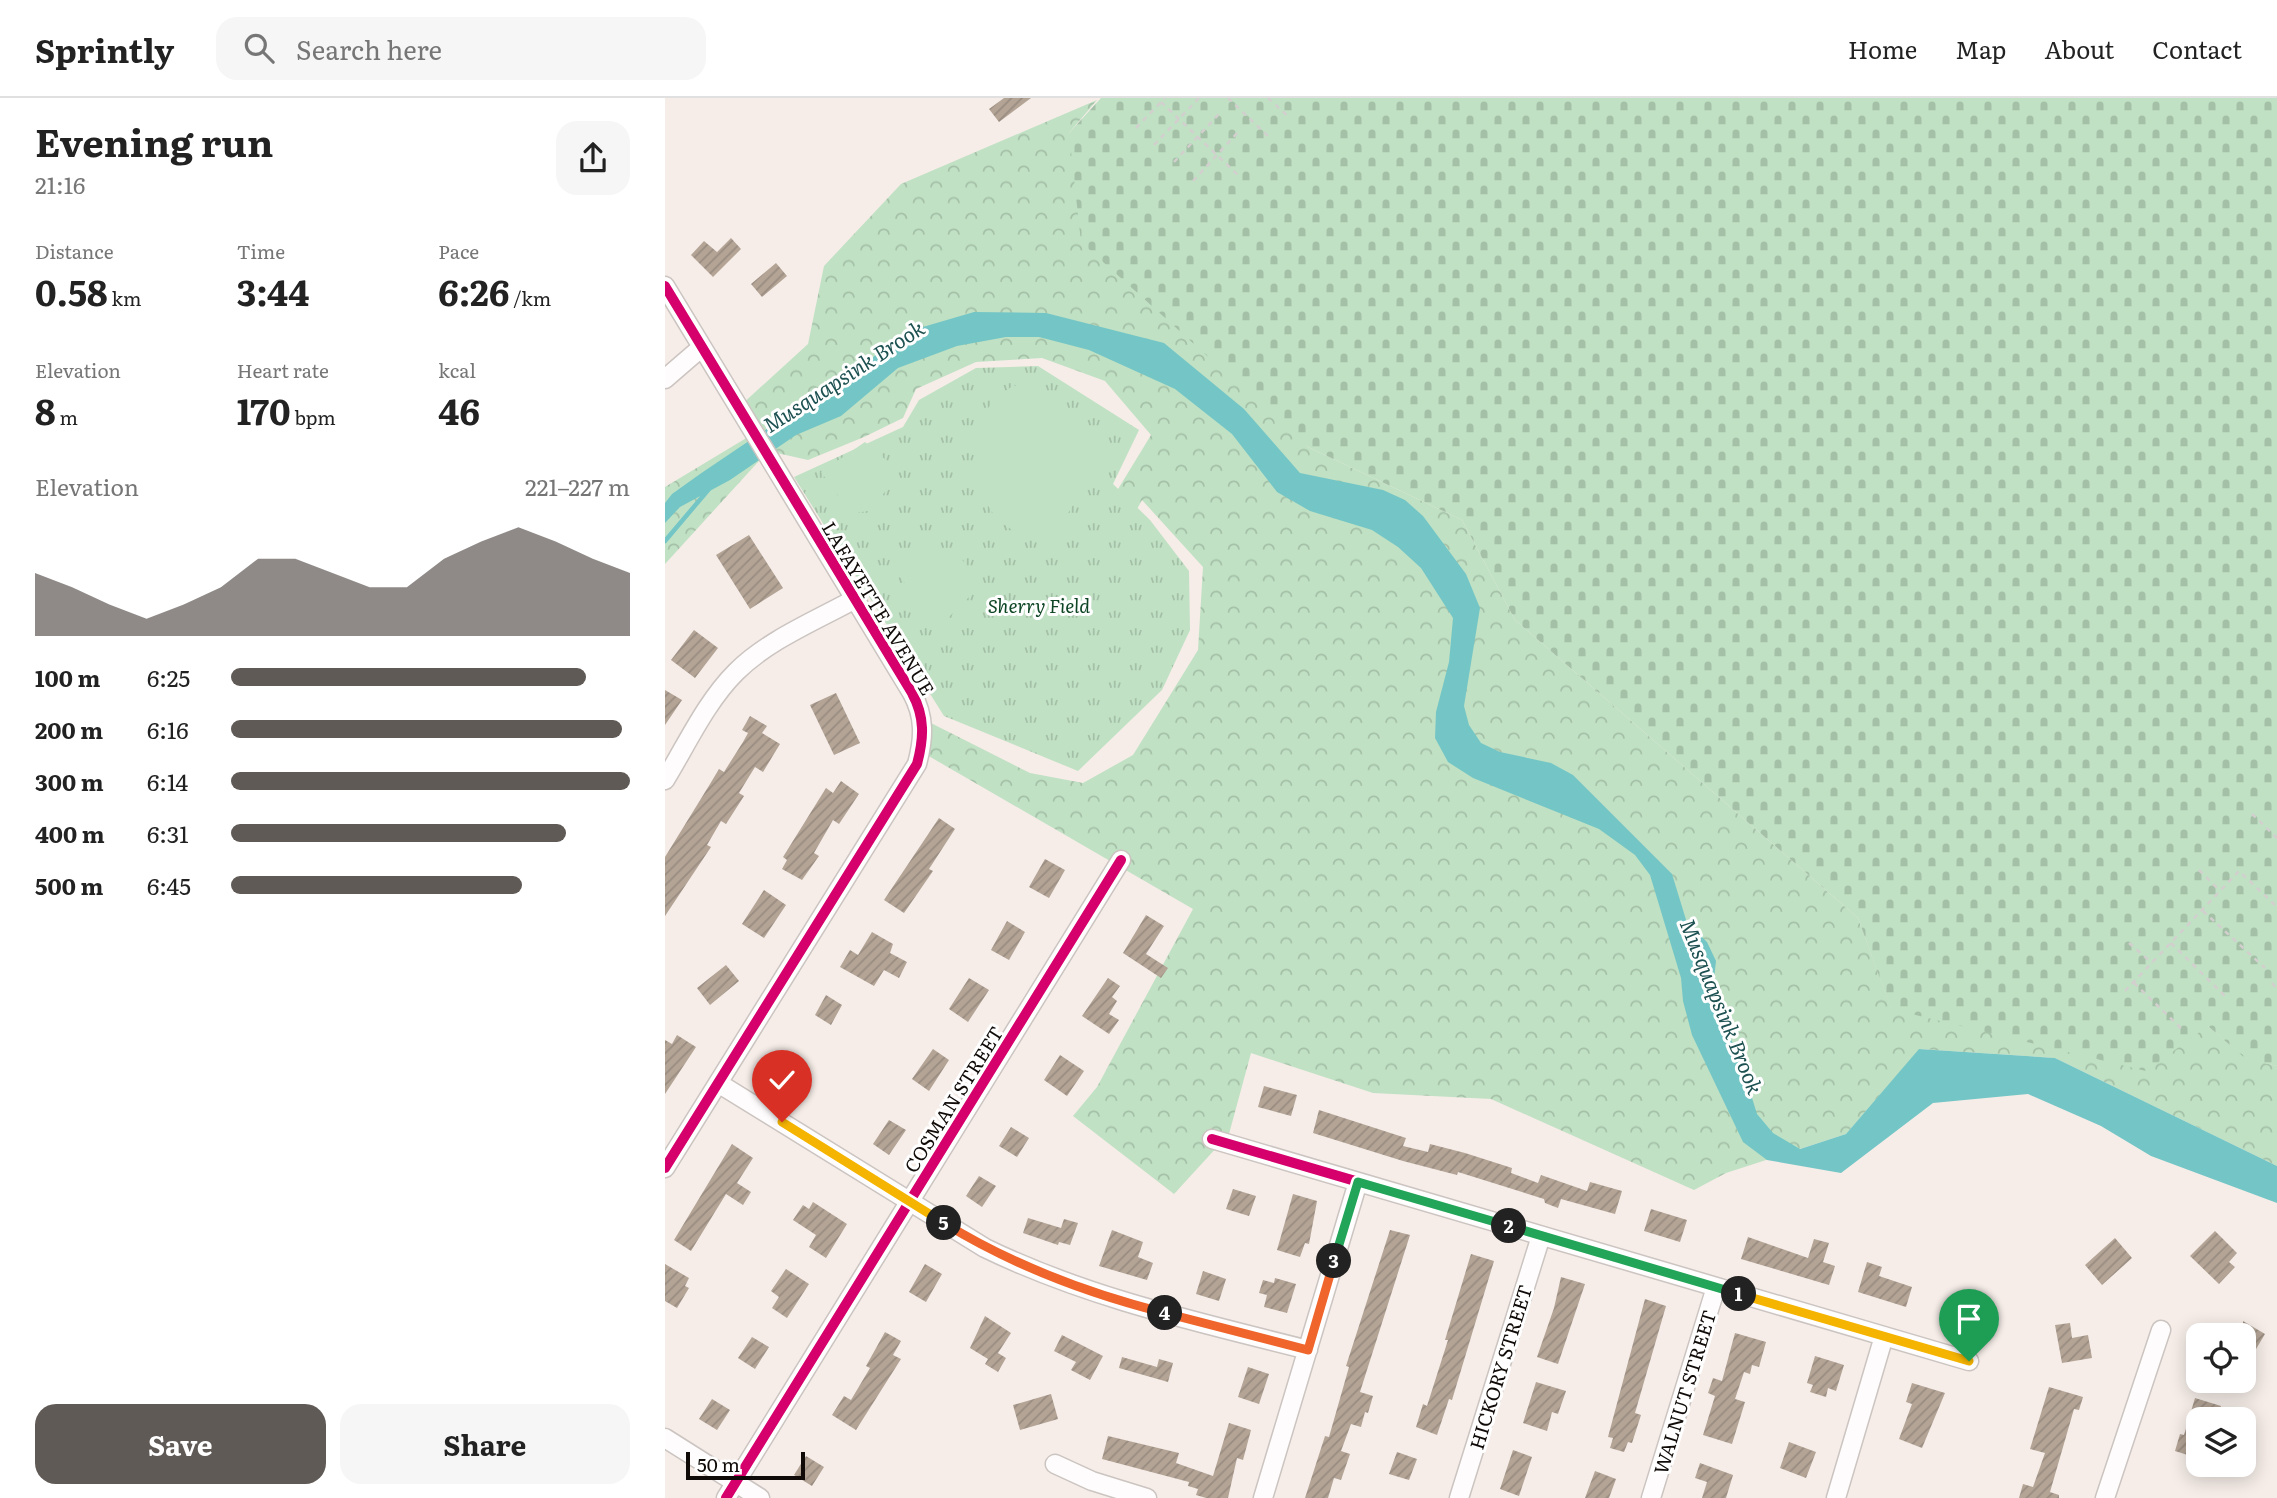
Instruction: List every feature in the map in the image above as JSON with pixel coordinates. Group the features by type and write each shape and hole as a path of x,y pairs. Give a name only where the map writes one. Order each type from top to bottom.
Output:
{"street":[{"name":"LAFAYETTE AVENUE","path":"665,286 855,598 916,701 922,717 922,745 916,764 665,1168"},
{"path":"665,379 702,347"},
{"path":"665,780 719,692 737,672 772,645 855,598"},
{"name":"COSMAN STREET","path":"731,1490 1121,860"},
{"path":"718,1083 985,1248 1080,1289 1308,1350"},
{"path":"1212,1139 1969,1361"},
{"path":"1263,1498 1358,1182"},
{"name":"HICKORY STREET","path":"1459,1498 1541,1236"},
{"name":"WALNUT STREET","path":"1651,1498 1716,1287"},
{"path":"2105,1498 2161,1330"},
{"path":"1836,1498 1884,1336"},
{"path":"665,1438 731,1490 760,1498"},
{"path":"1055,1464 1092,1482 1147,1498"}],"path":[{"path":"1136,128 1165,98"},
{"path":"1154,145 1199,98"},
{"path":"1228,98 1271,139"},
{"path":"1268,98 1290,118"},
{"path":"1161,102 1237,174"},
{"path":"1174,162 1219,114"},
{"path":"1193,181 1239,131"},
{"path":"2252,814 2277,838"},
{"path":"2199,870 2220,891"},
{"path":"2125,991 2239,871 2277,907"},
{"path":"2202,910 2265,968"},
{"path":"2129,943 2152,963"},
{"path":"2171,943 2225,996"},
{"path":"2133,982 2184,1031"},
{"path":"2272,983 2277,989"}],"green space":[{"path":"1101,98 2277,98 2277,1066 2246,1059 2208,1026 2146,1071 1891,1009 1858,918 1515,620 1462,520 1308,447 1081,242 1069,133"},
{"path":"1097,100 1069,133 1308,447 1462,520 1515,620 1858,918 1891,1008 2208,1026 2246,1058 2277,1066 2277,1166 2055,1058 1920,1049 1846,1134 1726,1173 1694,1190 1491,1099 1373,1093 1251,1053 1229,1134 1174,1194 1073,1116 1097,1087 1193,909 920,751 921,718 1030,773 1083,783 1133,755 1198,650 1203,567 1142,500 1121,538 1098,522 1151,435 1105,381 1042,358 976,362 916,389 903,418 864,437 808,460 768,451 665,564 665,487 753,434 740,406 808,344 824,266 901,184"},
{"name":"Sherry Field","path":"1038,366 1139,430 1113,484 1150,520 1189,571 1190,630 1162,690 1078,771 944,716 794,477 903,427 919,400 976,368"},
{"path":"1014,385 1111,446 1047,546 1017,533 992,512 985,501 977,474 977,445 983,418 994,401"},
{"path":"865,442 886,460 891,482 873,510 851,514 821,472"},
{"path":"938,549 959,557 980,586 938,628 898,574 923,554"}],"water":[{"path":"974,312 1046,313 1164,343 1244,409 1300,473 1383,490 1405,500 1423,516 1466,574 1480,608 1464,706 1469,725 1481,743 1500,752 1551,763 1573,775 1672,874 1687,923 1707,942 1716,961 1713,988 1715,1010 1738,1053 1757,1114 1773,1133 1800,1149 1846,1134 1919,1049 2055,1058 2277,1166 2277,1203 2151,1156 2101,1126 2028,1094 1933,1103 1841,1173 1767,1160 1743,1142 1692,1035 1683,1001 1681,978 1650,875 1635,855 1599,829 1473,778 1448,762 1435,738 1436,712 1449,662 1453,618 1421,568 1398,547 1372,530 1310,511 1277,492 1232,434 1175,389 1089,350 1039,337 1006,337 957,346 898,368 841,416 796,435 730,480 680,507 665,523 665,503 672,494 700,474 777,422 810,405 889,345 916,329"}],"building":[{"path":"1004,98 1031,98 999,122 989,109"},
{"path":"731,238 741,249 713,277 691,255 704,241 717,252"},
{"path":"776,263 787,276 762,297 751,284"},
{"path":"749,535 783,588 750,609 716,555"},
{"path":"694,630 718,648 695,678 671,660"},
{"path":"665,690 682,700 665,725"},
{"path":"836,693 860,743 834,755 810,705"},
{"path":"750,716 767,726 762,733 780,744 763,772 755,767 739,793 744,796 726,824 721,821 707,845 711,847 665,916 665,857 719,769 724,772 743,742 748,733 742,730"},
{"path":"841,781 859,794 839,824 833,820 814,853 819,856 802,880 782,869 787,860 783,857 826,788 833,793"},
{"path":"939,818 955,829 929,869 933,871 904,913 884,900"},
{"path":"1045,859 1065,870 1049,898 1029,887"},
{"path":"764,890 786,905 764,938 742,924"},
{"path":"1146,915 1164,926 1146,954 1168,968 1161,978 1123,953"},
{"path":"1007,921 1025,932 1009,960 991,950"},
{"path":"872,932 893,944 890,953 907,962 899,978 884,970 874,986 840,967 850,950 858,955"},
{"path":"726,965 739,981 710,1005 697,988"},
{"path":"969,978 989,990 968,1022 949,1009"},
{"path":"1108,978 1120,986 1112,997 1117,1001 1109,1014 1119,1020 1109,1034 1082,1016"},
{"path":"826,995 842,1005 831,1025 815,1015"},
{"path":"677,1035 696,1047 665,1094 665,1040 672,1044"},
{"path":"933,1049 949,1060 929,1091 912,1079"},
{"path":"1060,1055 1084,1071 1067,1096 1044,1080"},
{"path":"788,1056 804,1066 791,1086 775,1076"},
{"path":"1264,1086 1297,1095 1291,1116 1258,1107"},
{"path":"1319,1110 1406,1138 1403,1146 1428,1152 1430,1144 1465,1153 1512,1168 1511,1173 1538,1183 1541,1175 1587,1191 1590,1182 1622,1191 1615,1214 1561,1199 1558,1208 1545,1203 1544,1199 1458,1172 1457,1175 1403,1161 1313,1133"},
{"path":"889,1120 906,1130 889,1155 873,1144"},
{"path":"1011,1127 1029,1138 1017,1157 999,1146"},
{"path":"732,1144 753,1158 737,1183 751,1192 743,1205 726,1194 691,1251 674,1240"},
{"path":"979,1176 996,1186 982,1207 966,1196"},
{"path":"1233,1189 1256,1196 1249,1216 1226,1209"},
{"path":"1293,1194 1317,1201 1309,1244 1305,1243 1300,1257 1277,1250"},
{"path":"813,1202 847,1224 826,1258 809,1247 816,1235 793,1220 803,1205 809,1209"},
{"path":"1651,1209 1687,1220 1680,1242 1644,1231"},
{"path":"1028,1218 1061,1228 1064,1219 1078,1223 1070,1245 1059,1242 1058,1245 1023,1233"},
{"path":"1112,1230 1143,1242 1138,1257 1153,1263 1147,1280 1099,1266"},
{"path":"1390,1230 1410,1235 1360,1392 1373,1396 1368,1413 1365,1412 1361,1427 1351,1424 1341,1451 1350,1454 1341,1480 1334,1478 1328,1498 1305,1498 1325,1436 1329,1437 1349,1367 1346,1366"},
{"path":"2215,1231 2237,1253 2229,1262 2235,1267 2219,1284 2190,1256"},
{"path":"1748,1237 1808,1258 1814,1239 1829,1243 1823,1262 1835,1266 1829,1285 1741,1259"},
{"path":"2115,1238 2132,1258 2102,1285 2085,1265"},
{"path":"1471,1254 1494,1261 1452,1400 1449,1399 1437,1435 1416,1427 1423,1404 1427,1406 1448,1340 1445,1340"},
{"path":"1867,1262 1882,1267 1879,1276 1912,1287 1906,1307 1858,1292"},
{"path":"665,1264 689,1278 685,1286 689,1288 677,1308 665,1301"},
{"path":"925,1264 942,1274 926,1302 909,1292"},
{"path":"786,1269 809,1284 787,1318 772,1308 779,1297 771,1291"},
{"path":"1203,1271 1226,1279 1219,1301 1196,1294"},
{"path":"1561,1277 1585,1284 1558,1364 1537,1357 1554,1308"},
{"path":"1275,1278 1296,1284 1287,1313 1264,1307 1267,1295 1259,1293 1263,1280 1274,1283"},
{"path":"1966,1296 1991,1303 1982,1335 1948,1325 1956,1300 1964,1303"},
{"path":"1645,1299 1666,1306 1635,1413 1641,1415 1632,1443 1628,1442 1624,1452 1610,1448 1613,1438 1608,1437"},
{"path":"985,1316 1011,1333 998,1353 1006,1358 998,1372 985,1364 988,1359 970,1348"},
{"path":"2070,1323 2072,1338 2088,1335 2092,1358 2062,1363 2055,1325"},
{"path":"2256,1329 2265,1334 2256,1349"},
{"path":"885,1332 901,1341 893,1355 901,1359 856,1430 832,1415 844,1396 851,1400 870,1368 866,1366"},
{"path":"1735,1333 1766,1342 1759,1367 1752,1365 1750,1374 1744,1372 1735,1399 1745,1402 1732,1444 1703,1435 1715,1396 1708,1393 1713,1378 1722,1381"},
{"path":"1062,1335 1103,1356 1090,1380 1071,1370 1076,1362 1054,1351"},
{"path":"752,1337 769,1347 755,1369 738,1358"},
{"path":"1815,1356 1844,1365 1836,1391 1828,1388 1826,1397 1810,1392 1813,1385 1807,1383"},
{"path":"1122,1357 1157,1367 1159,1359 1173,1363 1168,1382 1119,1368"},
{"path":"1248,1367 1269,1374 1259,1404 1238,1397"},
{"path":"1536,1382 1566,1391 1558,1414 1552,1412 1547,1431 1523,1423"},
{"path":"1912,1383 1945,1393 1922,1448 1899,1439 1912,1404 1906,1402"},
{"path":"2049,1387 2083,1397 2079,1410 2074,1409 2050,1492 2059,1495 2059,1498 2019,1498 2023,1484 2033,1487 2045,1453 2030,1449"},
{"path":"1051,1394 1058,1419 1020,1430 1013,1405"},
{"path":"2195,1398 2221,1406 2221,1407 2192,1407"},
{"path":"712,1399 730,1410 717,1430 699,1419"},
{"path":"1229,1423 1251,1430 1243,1460 1237,1458 1228,1498 1196,1495 1198,1489 1188,1486 1189,1482 1102,1459 1108,1436 1179,1453 1176,1463 1213,1476"},
{"path":"2186,1428 2186,1454 2175,1451 2180,1434 2184,1435"},
{"path":"1789,1442 1816,1452 1806,1478 1780,1468"},
{"path":"1513,1450 1532,1457 1519,1496 1500,1489"},
{"path":"1397,1452 1417,1459 1409,1480 1389,1474"},
{"path":"806,1456 824,1467 812,1486 794,1475"},
{"path":"1700,1463 1733,1475 1726,1498 1702,1498 1707,1482 1695,1478"},
{"path":"1595,1471 1616,1479 1609,1498 1585,1498"}],"waterway":[{"name":"Musquapsink Brook","path":"665,541 709,489"}],"cycle path":[{"path":"665,286 912,693 922,728 917,764 665,1168"},
{"path":"726,1498 1121,860"},
{"path":"1212,1139 1969,1361"}],"route":[{"path":"782,1122 985,1248 1032,1271 1127,1303 1308,1350 1358,1182 1969,1361"}]}
